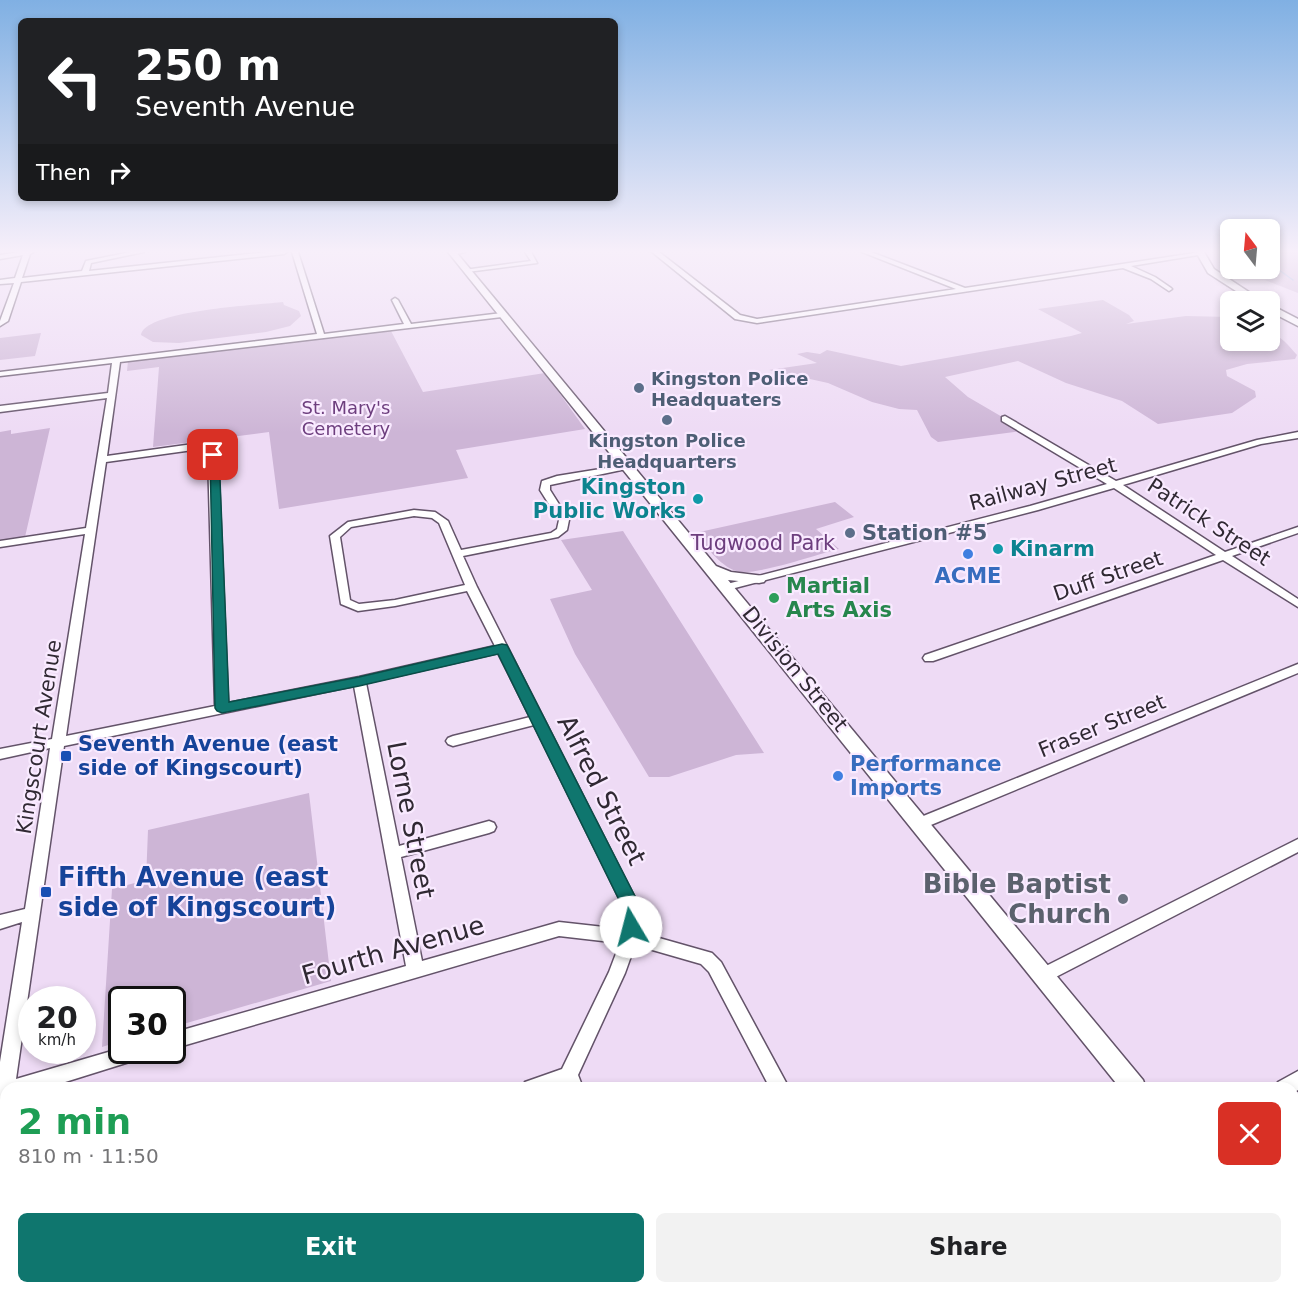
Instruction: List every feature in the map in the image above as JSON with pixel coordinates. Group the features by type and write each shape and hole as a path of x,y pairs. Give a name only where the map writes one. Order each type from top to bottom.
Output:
{"main road":[{"name":"Division Street","path":"500,312 921,823 1130,1082"},
{"path":"1280,313 1298,323"},
{"path":"713,569 728,576 759,579"}],"street":[{"path":"314,312 321,335"},
{"path":"401,312 408,325"},
{"path":"732,312 749,321 809,312"},
{"path":"0,374 117,358 502,315"},
{"name":"Kingscourt Avenue","path":"7,1082 117,358"},
{"path":"0,409 111,394"},
{"name":"Patrick Street","path":"1005,419 1116,485 1298,604"},
{"name":"Railway Street","path":"727,587 1116,485 1260,442 1298,435"},
{"path":"101,460 193,447 208,449 213,455 222,708"},
{"path":"457,554 554,535 562,530 564,520 545,490 545,483 628,466"},
{"name":"Alfred Street","path":"471,587 395,603 358,608 345,602 334,536 348,525 414,513 435,514 443,521 471,587 632,908 630,938 617,974 580,1048 572,1081"},
{"path":"0,544 91,530"},
{"name":"Duff Street","path":"929,658 1298,530"},
{"path":"0,754 359,681 502,648"},
{"name":"Fraser Street","path":"921,823 1298,668"},
{"name":"Lorne Street","path":"359,681 415,969"},
{"path":"453,741 537,720"},
{"path":"393,853 489,826"},
{"path":"1044,975 1298,845"},
{"path":"0,922 33,913"},
{"name":"Fourth Avenue","path":"186,1037 559,929 630,938 688,951 706,958 715,967 777,1082"},
{"path":"35,1082 108,1060"}],"green space":[{"path":"300,312 301,316 290,326 266,332 179,343 153,342 141,335 147,327 181,314"},
{"path":"1044,312 1124,312 1134,321 1126,324 1186,316 1220,317 1220,351 1280,351 1280,338 1297,355 1295,359 1247,364 1226,370 1227,376 1255,391 1256,397 1232,413 1158,424 1122,401 1066,383 1018,361 945,377 968,397 1016,425 1022,431 938,442 931,437 917,410 899,409 872,402 828,383 769,370 817,363 797,354 807,352 820,354 827,350 901,366 1082,333"},
{"name":"St. Mary's Cemetery","path":"391,331 423,392 545,373 585,429 456,450 468,478 279,509 269,432 153,447 159,367 127,371 128,361"},
{"path":"41,333 35,356 0,360 0,338"},
{"path":"50,428 25,537 0,541 0,432 11,430 11,434"},
{"name":"Tugwood Park","path":"835,502 854,517 816,529 839,549 771,568 736,571 713,555 695,533"},
{"path":"623,531 764,753 736,755 669,777 649,777 575,654 550,599 592,590 561,540"},
{"path":"309,793 331,981 186,1023 186,986 108,986 108,1045 102,1047 112,889 146,880 148,830"}],"place":[{"name":"Kingston Police Headquaters","path":"639,388"},
{"name":"Kingston Police Headquarters","path":"667,420"},
{"name":"Kingston Public Works","path":"698,499"},
{"name":"Station #5","path":"850,533"},
{"name":"Kinarm","path":"998,549"},
{"name":"ACME","path":"968,554"},
{"name":"Martial Arts Axis","path":"774,598"},
{"name":"Seventh Avenue (east side of Kingscourt)","path":"66,756"},
{"name":"Performance Imports","path":"838,776"},
{"name":"Fifth Avenue (east side of Kingscourt)","path":"46,892"},
{"name":"Bible Baptist Church","path":"1123,899"}],"route":[{"path":"213,455 222,708 359,681 502,648 632,908 631,927"}]}
